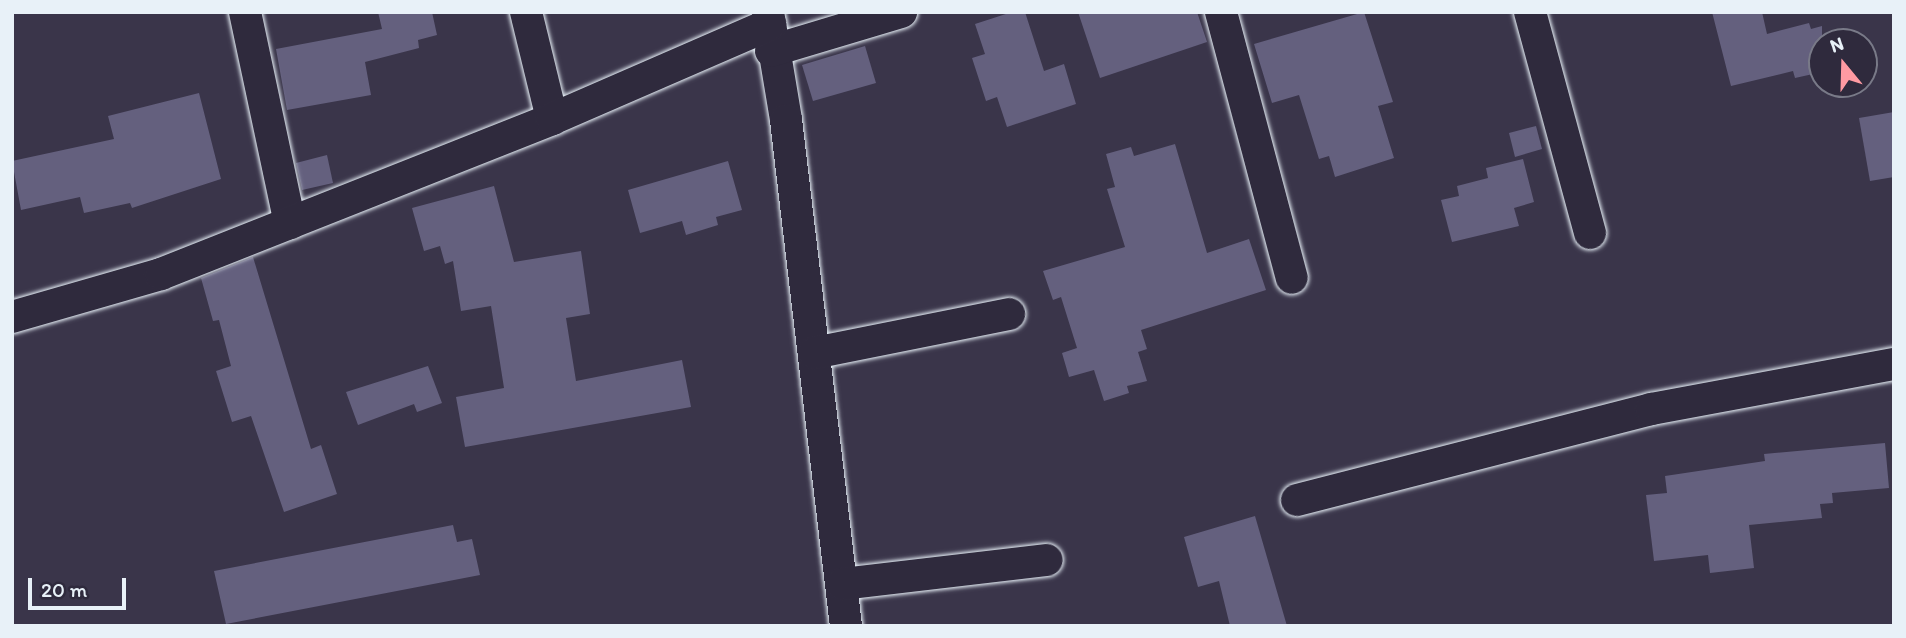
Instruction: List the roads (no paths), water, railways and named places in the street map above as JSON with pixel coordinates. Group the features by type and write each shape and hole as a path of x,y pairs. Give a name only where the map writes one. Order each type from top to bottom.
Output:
{"street":[{"path":"245,12 290,223"},
{"path":"526,12 552,119"},
{"path":"12,317 161,274 552,119 769,29 901,12"},
{"path":"1221,12 1292,278"},
{"path":"1530,12 1590,233"},
{"path":"769,29 786,120 846,626"},
{"path":"814,353 1009,314"},
{"path":"1297,500 1651,409 1894,364"},
{"path":"842,584 1047,560"}]}
